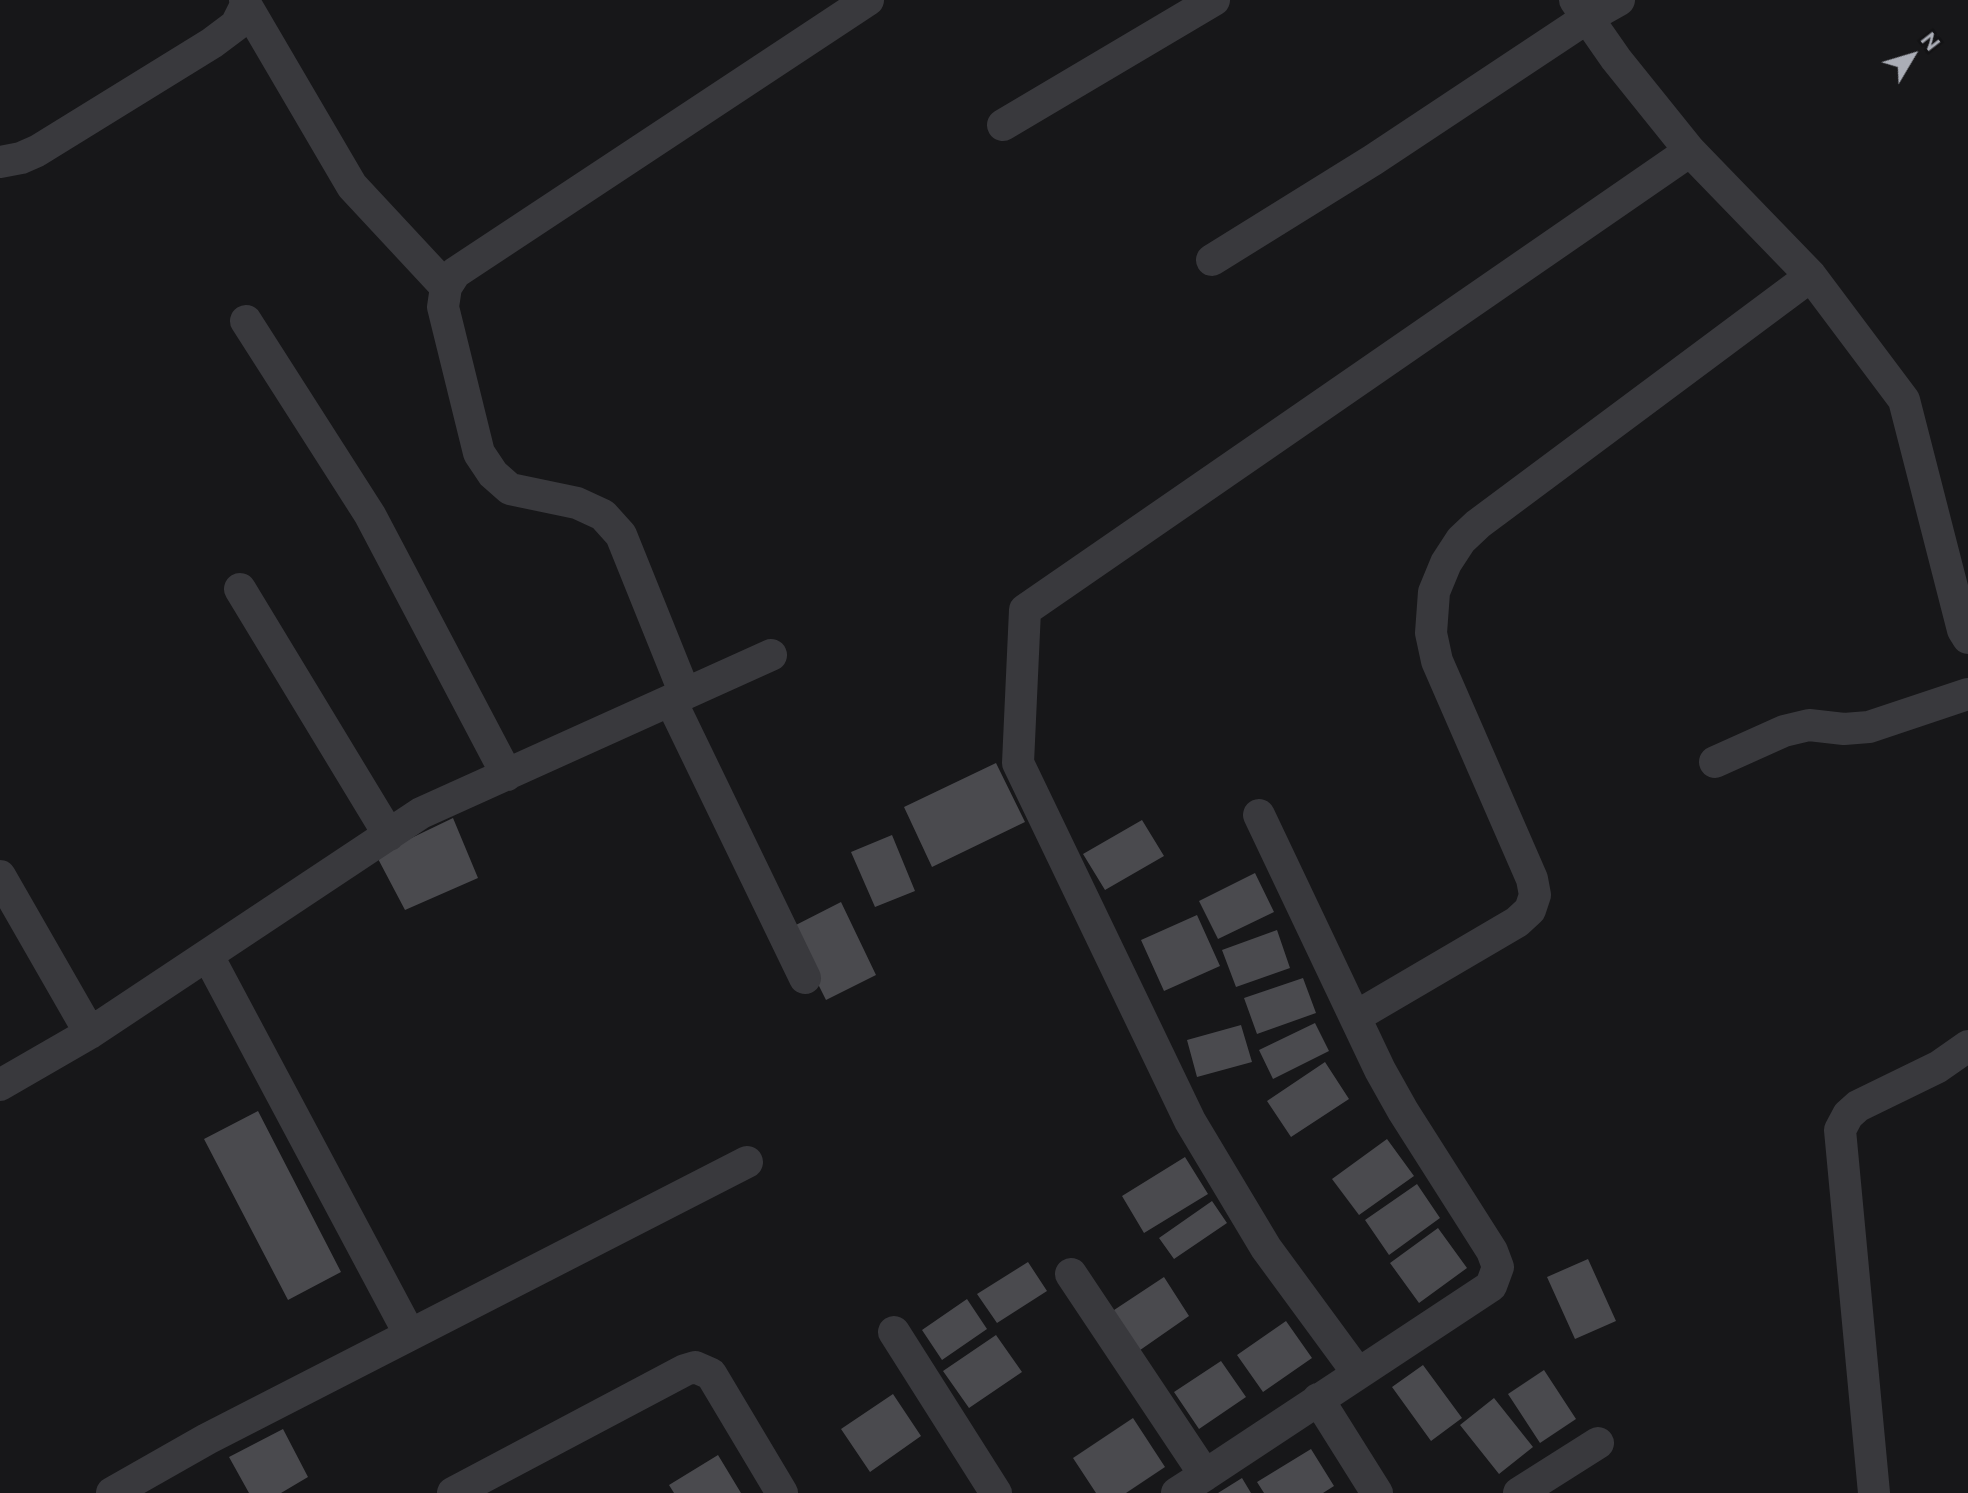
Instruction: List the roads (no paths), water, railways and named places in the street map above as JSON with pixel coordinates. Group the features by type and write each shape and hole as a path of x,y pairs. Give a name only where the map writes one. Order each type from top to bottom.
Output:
{"street":[{"path":"805,978 678,697 635,567 621,535 603,515 577,503 510,489 493,474 479,453 443,307 446,287 455,273 868,0"},
{"path":"1003,125 1214,0"},
{"path":"1212,260 1373,160 1581,9 1619,0"},
{"path":"245,3 352,186 446,287"},
{"path":"0,162 37,151 212,43 236,25 245,3"},
{"path":"1581,9 1690,151 1811,276 1904,400 1963,630 1968,638"},
{"path":"1357,1372 1266,1248 1190,1121 1018,763 1025,610 1690,151"},
{"path":"1355,1017 1517,922 1530,910 1535,895 1532,879 1437,661 1431,633 1434,592 1446,563 1461,540 1478,524 1811,276"},
{"path":"246,321 370,515 507,775"},
{"path":"240,589 389,835"},
{"path":"0,1085 90,1033 421,813 771,655"},
{"path":"1715,762 1784,731 1809,725 1844,729 1869,727 1968,694"},
{"path":"1177,1493 1491,1286 1498,1267 1492,1251 1403,1111 1259,815"},
{"path":"0,876 90,1033"},
{"path":"208,956 410,1335"},
{"path":"1874,1493 1840,1130 1848,1115 1858,1106 1938,1067 1968,1046"},
{"path":"112,1493 207,1439 747,1162"},
{"path":"1071,1274 1205,1475"},
{"path":"894,1332 996,1493"},
{"path":"453,1493 695,1367 711,1374 782,1493"},
{"path":"1318,1399 1377,1493"},
{"path":"1519,1493 1598,1443"}]}
